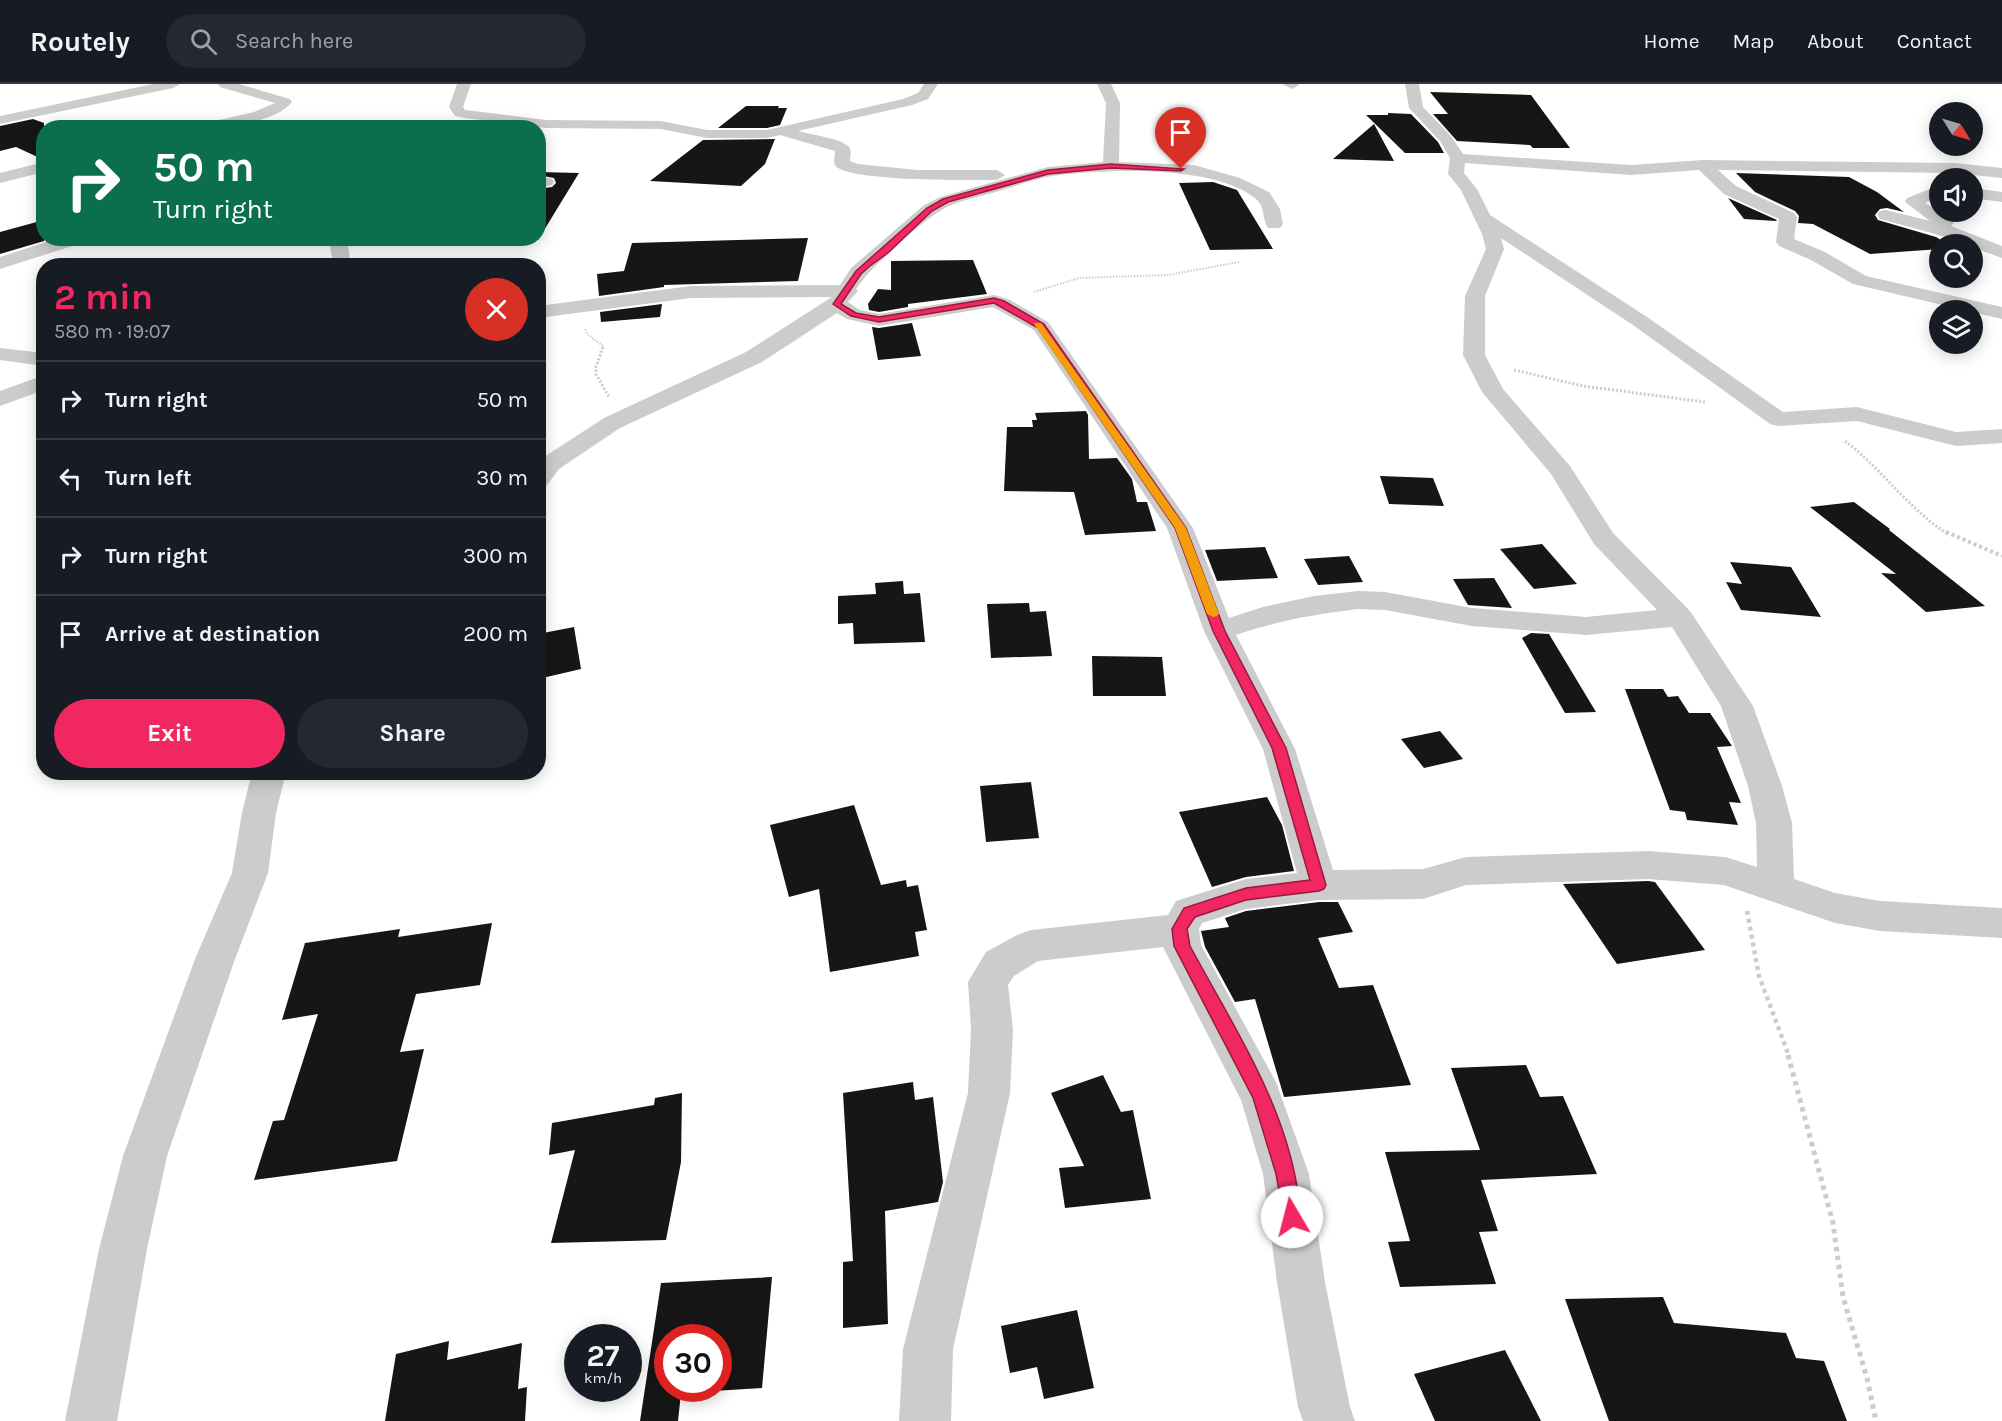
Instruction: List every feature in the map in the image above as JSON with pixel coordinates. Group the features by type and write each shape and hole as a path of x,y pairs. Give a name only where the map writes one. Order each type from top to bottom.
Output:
{"street":[{"path":"0,120 173,84"},
{"path":"225,84 285,102 281,106 232,120"},
{"path":"464,84 456,107 460,113 514,120"},
{"path":"546,124 661,125 707,134 781,132 923,96 931,84"},
{"path":"1412,84 1416,108 1446,139 1458,158 1456,174 1469,189 1484,218 1495,249 1475,296 1474,355 1493,392 1561,471 1602,538 1680,617 1737,706 1765,786 1774,823 1758,882"},
{"path":"1111,85 1113,103 1111,166"},
{"path":"863,125 876,109"},
{"path":"455,120 465,114"},
{"path":"781,132 846,145 842,164 863,170 968,175 1048,172 1111,166 1211,172 1250,187 1263,196 1271,209 1274,224"},
{"path":"1458,158 1631,170 1703,165 1955,168 2002,173"},
{"path":"1703,165 1730,190 1788,217 1785,242 1818,256 1860,280 2001,312"},
{"path":"1840,167 1871,182"},
{"path":"0,178 36,169"},
{"path":"546,465 612,423 754,357 842,298 858,272 929,210 946,201 1048,172"},
{"path":"1929,193 1908,199 1929,213"},
{"path":"1983,194 2002,197"},
{"path":"1886,215 1919,222 1955,234"},
{"path":"1484,218 1640,321 1778,419 1857,414 1956,439 2002,436"},
{"path":"1944,222 1962,234"},
{"path":"1983,244 2002,252"},
{"path":"0,263 54,246"},
{"path":"1992,291 2001,312"},
{"path":"546,311 691,292 842,298"},
{"path":"842,298 854,315 879,320 981,301 999,302 1041,326 1180,528 1219,631 1279,748 1319,885"},
{"path":"0,354 36,359"},
{"path":"0,399 36,385"},
{"path":"1219,631 1263,616 1314,605 1358,600 1385,601 1472,617 1586,626 1680,617"},
{"path":"91,1421 123,1249 145,1156 207,981 250,873 259,813 267,780"},
{"path":"1329,1421 1324,1407 1301,1282 1286,1174 1261,1096 1182,946 1179,929 1189,912 1246,894 1319,885 1423,884 1466,871 1648,865 1725,871 1836,908 1880,916 2002,923"},
{"path":"925,1421 928,1349 989,1093 992,1029 988,982 1000,964 1031,946 1179,929"}],"path":[{"path":"999,302 1079,278 1168,275 1239,262"},
{"path":"577,444 605,409 609,400 606,390 598,382 596,368 603,346 585,330 588,307"},
{"path":"1758,882 1760,976 1789,1057 1818,1161 1833,1224 1843,1297 1867,1378 1876,1421"}],"building":[{"path":"1430,92 1531,95 1570,148 1533,148 1530,145 1457,141 1433,114 1448,114"},
{"path":"746,106 787,108 780,125 767,128 718,128"},
{"path":"1388,113 1411,114 1438,142 1444,153 1405,153 1366,115 1388,115"},
{"path":"36,120 36,156 16,147 0,151 0,126"},
{"path":"1374,124 1394,161 1333,159"},
{"path":"775,139 765,164 741,186 650,181 703,140"},
{"path":"546,172 579,173 546,227 546,188 552,187 556,183 554,178 546,176"},
{"path":"1736,173 1849,177 1877,192 1904,212 1887,208 1880,209 1875,215 1878,220 1929,235 1929,250 1870,254 1813,224 1798,223 1799,216 1795,211 1755,192"},
{"path":"1213,182 1237,190 1273,249 1210,250 1179,183"},
{"path":"1728,198 1777,220 1744,219"},
{"path":"36,222 36,243 0,254 0,232"},
{"path":"808,238 798,281 664,285 664,287 599,296 597,274 624,271 632,243"},
{"path":"973,260 987,294 908,304 908,307 879,312 869,310 868,304 878,289 891,290 891,261"},
{"path":"662,304 660,317 601,322 600,312"},
{"path":"912,323 921,356 878,360 872,327"},
{"path":"1086,411 1089,459 1117,458 1132,479 1137,502 1147,502 1156,531 1085,535 1074,492 1004,491 1007,427 1033,427 1032,420 1037,420 1035,413"},
{"path":"1380,476 1433,478 1444,506 1389,504"},
{"path":"1854,502 1985,606 1926,612 1881,573 1896,574 1810,507"},
{"path":"1542,544 1577,584 1534,589 1500,549"},
{"path":"1265,547 1278,578 1217,581 1205,550"},
{"path":"1349,556 1363,582 1318,585 1304,559"},
{"path":"1730,562 1791,567 1821,617 1741,610 1726,582 1742,584"},
{"path":"1494,578 1512,608 1468,605 1453,579"},
{"path":"903,581 904,594 920,593 925,642 854,644 853,623 838,624 838,596 876,594 875,583"},
{"path":"1029,603 1030,612 1046,611 1052,656 991,658 987,604"},
{"path":"574,627 581,669 546,677 546,632"},
{"path":"1531,633 1549,634 1596,712 1565,713 1522,638"},
{"path":"1092,656 1162,657 1166,696 1093,696"},
{"path":"1625,689 1663,689 1668,697 1678,696 1689,713 1710,713 1732,746 1717,747 1741,803 1729,802 1738,825 1687,820 1685,812 1670,810"},
{"path":"1440,731 1463,759 1424,768 1401,739"},
{"path":"1031,782 1039,838 986,842 980,786"},
{"path":"1267,797 1282,825 1294,871 1246,877 1212,887 1179,812"},
{"path":"854,805 881,885 906,880 907,887 918,885 927,930 915,932 919,956 830,972 819,889 789,897 770,825"},
{"path":"1655,882 1705,950 1617,964 1563,884"},
{"path":"1319,902 1338,902 1353,932 1318,938 1339,988 1373,985 1411,1085 1284,1097 1255,999 1235,1002 1205,947 1201,931 1229,927 1225,918 1246,911"},
{"path":"492,923 480,985 416,994 400,1052 424,1049 397,1161 254,1180 273,1121 284,1120 318,1014 282,1020 305,943 400,929 398,937"},
{"path":"1526,1065 1540,1097 1563,1096 1597,1174 1481,1180 1498,1231 1479,1232 1496,1284 1400,1287 1388,1242 1410,1241 1385,1152 1480,1150 1451,1068"},
{"path":"1103,1075 1121,1112 1133,1110 1151,1199 1065,1208 1059,1168 1084,1166 1051,1093"},
{"path":"913,1082 915,1100 933,1097 943,1182 938,1202 885,1211 888,1324 843,1328 843,1262 853,1261 843,1093"},
{"path":"682,1093 681,1162 666,1240 551,1243 575,1150 549,1155 552,1123 654,1105 655,1098"},
{"path":"772,1277 762,1388 732,1390 732,1324 655,1324 661,1283"},
{"path":"1663,1297 1674,1323 1786,1333 1796,1358 1824,1361 1847,1421 1609,1421 1565,1299"},
{"path":"1077,1310 1094,1388 1044,1399 1037,1367 1010,1373 1001,1326"},
{"path":"654,1329 654,1402 680,1402 678,1421 640,1421"},
{"path":"449,1341 447,1360 522,1343 518,1389 527,1387 525,1421 385,1421 396,1354"},
{"path":"1505,1350 1541,1421 1435,1421 1414,1374"}],"slow traffic":[{"path":"1038,324 1180,528 1213,614"}],"route":[{"path":"1181,169 1111,166 1048,172 946,201 929,210 885,251 858,272 848,291 837,304 854,315 879,320 981,301 994,301 1041,326 1180,528 1219,631 1279,748 1319,885 1246,894 1189,912 1179,929 1182,946 1208,999 1261,1096 1286,1174 1292,1217"}]}
